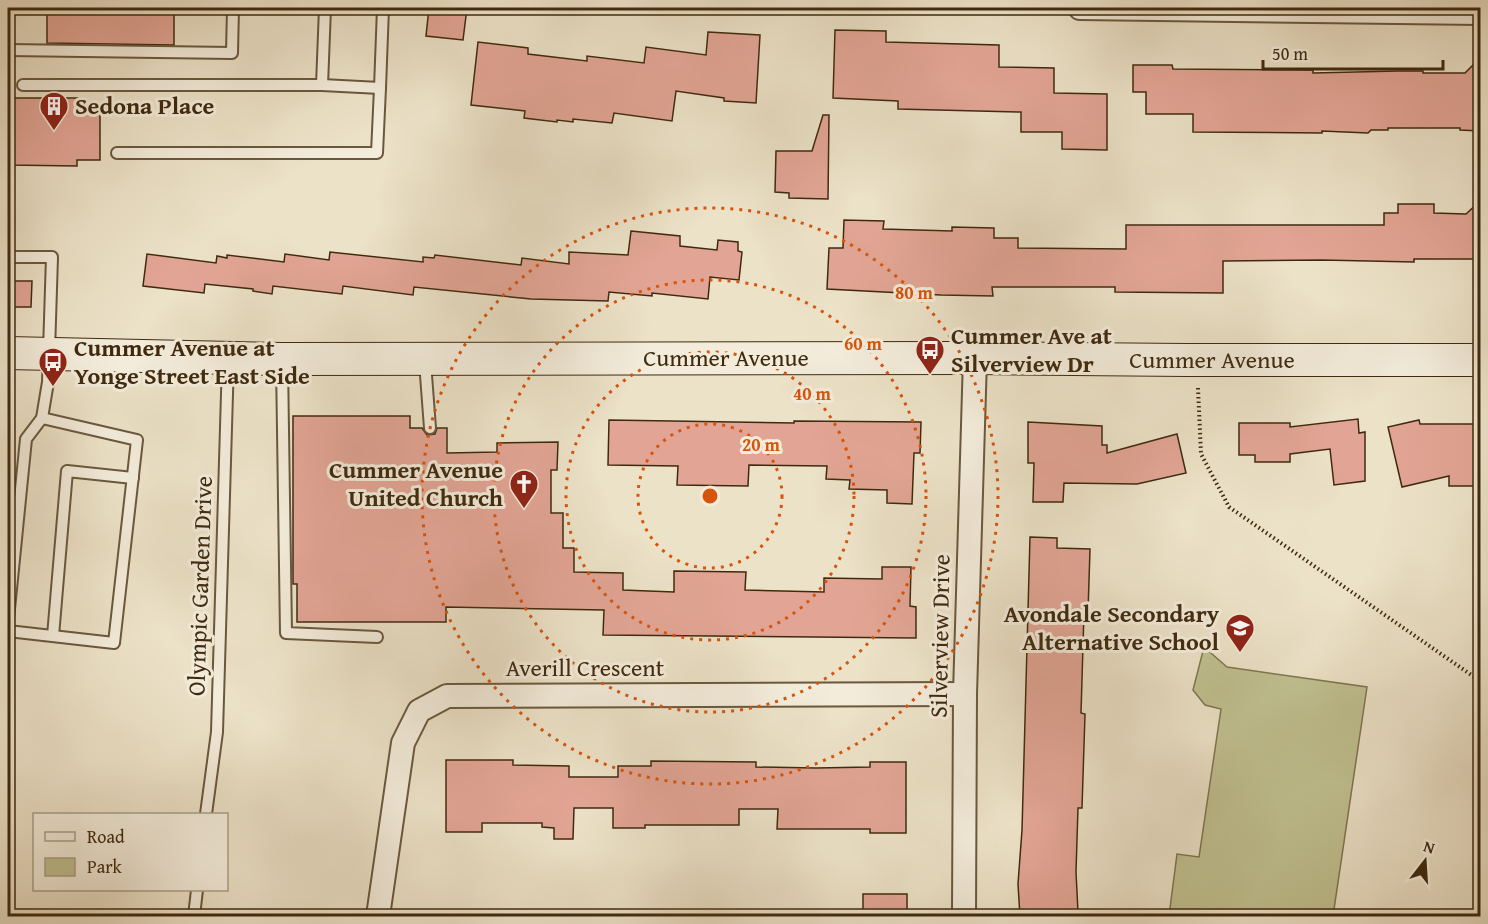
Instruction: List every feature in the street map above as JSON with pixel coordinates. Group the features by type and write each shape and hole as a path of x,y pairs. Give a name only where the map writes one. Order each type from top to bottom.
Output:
{"street":[{"path":"1080,8 1480,13"},
{"name":"Cummer Avenue","path":"8,353 282,360 975,358 1480,360"},
{"name":"Silverview Drive","path":"964,916 965,694 975,358"},
{"name":"Averill Crescent","path":"378,916 403,743 419,711 447,696 965,694"}],"lane":[{"path":"8,50 232,53 233,8"},
{"path":"322,85 325,8"},
{"path":"117,153 377,153 383,8"},
{"path":"23,84 322,85 380,88"},
{"path":"8,257 51,257 48,382 42,418 26,440 8,619"},
{"name":"Olympic Garden Drive","path":"206,813 217,732 228,358"},
{"path":"425,359 430,428"},
{"path":"282,360 286,633 377,637"},
{"path":"8,631 114,643 138,440 42,418"},
{"path":"54,636 68,471 133,478"},
{"path":"194,916 197,891"}],"path":[{"path":"1198,388 1201,454 1229,507 1480,681"}],"green space":[{"path":"1204,647 1227,667 1367,687 1333,916 1169,916 1177,854 1199,857 1221,709 1205,705 1193,690"}],"building":[{"path":"47,8 174,8 174,45 47,43"},
{"path":"429,8 467,8 463,40 426,36"},
{"path":"835,30 886,31 886,42 999,45 999,67 1054,68 1054,93 1107,94 1107,150 1062,149 1062,132 1021,132 1021,112 898,109 898,101 833,98"},
{"path":"708,32 760,35 756,103 724,101 724,98 676,91 672,121 614,113 612,123 573,119 573,122 557,120 557,122 524,118 525,111 471,105 478,42 528,48 528,54 587,61 587,56 644,63 646,47 706,55"},
{"path":"1480,58 1480,131 1460,130 1460,128 1388,128 1388,130 1371,130 1368,133 1193,132 1193,114 1146,114 1146,92 1133,92 1133,65 1172,65 1173,69 1313,70 1313,73 1423,71 1423,73 1465,73"},
{"name":"Sedona Place","path":"8,98 78,98 78,103 100,104 100,160 77,160 77,166 8,165"},
{"path":"823,115 829,115 828,199 789,198 789,193 775,192 776,151 812,151"},
{"path":"1480,201 1480,259 1414,259 1414,262 1223,261 1223,293 1115,292 1115,287 992,287 993,296 827,289 829,248 843,248 844,220 884,221 883,229 952,231 952,227 994,228 994,238 1018,238 1018,248 1126,249 1126,225 1384,225 1384,213 1398,213 1398,204 1434,204 1434,213 1466,214"},
{"path":"631,231 680,236 680,246 717,250 718,240 738,242 738,251 742,252 739,280 710,277 708,299 652,293 652,296 609,292 608,301 531,299 414,287 413,295 343,286 342,294 273,286 272,294 253,291 253,289 205,284 204,293 143,286 147,254 216,263 217,256 227,258 227,255 284,262 285,254 329,260 330,252 423,262 423,257 434,258 435,255 521,265 522,258 569,264 569,252 628,255"},
{"path":"8,281 32,281 31,307 8,307"},
{"path":"293,416 410,416 410,428 422,428 427,435 435,434 437,428 447,428 447,453 497,452 497,443 558,442 557,470 551,470 551,513 563,513 563,548 574,548 574,572 623,573 623,590 674,592 674,571 746,572 745,590 824,592 824,578 882,579 882,567 911,567 910,606 916,607 916,638 603,635 604,610 446,607 446,622 297,622 297,584 293,584"},
{"path":"1358,419 1359,433 1365,432 1365,481 1334,485 1330,449 1290,454 1290,462 1255,462 1255,455 1239,455 1239,423 1290,423 1290,427"},
{"path":"609,420 794,423 794,421 921,422 920,453 914,453 912,504 887,503 887,490 849,489 850,480 826,479 827,466 749,465 748,486 677,485 678,466 608,465"},
{"path":"1419,420 1420,424 1480,424 1480,486 1449,486 1449,476 1402,487 1388,427"},
{"path":"1028,422 1102,426 1102,445 1107,445 1107,453 1177,434 1186,473 1137,484 1064,483 1063,502 1033,502 1034,463 1028,463"},
{"path":"1030,537 1057,538 1057,548 1090,549 1088,612 1084,612 1081,713 1085,714 1082,808 1078,808 1076,872 1078,912 1075,914 1020,916 1018,884 1022,830"},
{"path":"446,760 513,760 513,765 569,766 569,777 618,777 618,766 651,766 651,761 756,762 756,767 816,768 870,767 870,762 906,762 906,833 870,833 870,829 777,829 778,809 739,809 739,825 645,825 645,828 613,828 613,808 574,808 573,839 554,839 554,828 542,827 542,823 482,823 482,832 446,832"},
{"path":"863,894 907,894 907,916 863,916"}],"place":[{"name":"Sedona Place","path":"54,132"},
{"name":"Cummer Ave at Silverview Dr","path":"930,376"},
{"name":"Cummer Avenue at Yonge Street East Side","path":"53,388"},
{"name":"Cummer Avenue United Church","path":"524,510"},
{"name":"Avondale Secondary Alternative School","path":"1240,654"}]}
